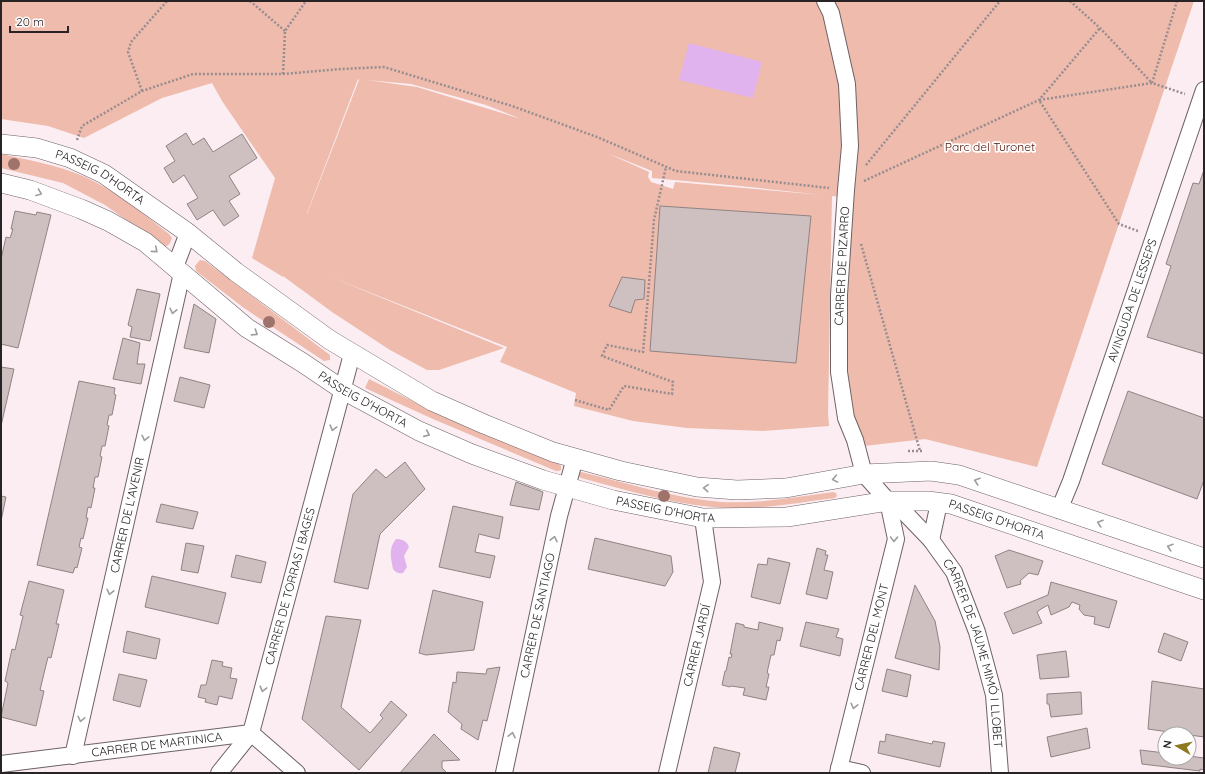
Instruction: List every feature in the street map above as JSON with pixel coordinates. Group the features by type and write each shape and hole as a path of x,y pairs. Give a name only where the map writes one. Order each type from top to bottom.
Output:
{"street":[{"name":"CARRER DE PIZARRO","path":"825,1 831,12 847,84 850,146 839,295 839,372 846,418 855,440 864,474 888,501 905,513"},
{"name":"AVINGUDA DE LESSEPS","path":"1059,510 1071,481 1204,90"},
{"name":"PASSEIG D'HORTA","path":"1,144 37,148 70,158 104,174 188,233 236,272 330,340 352,354 432,401 553,452 621,471 697,487 737,490 786,488 864,474 925,471 959,475 1204,558"},
{"name":"PASSEIG D'HORTA","path":"1,183 30,190 108,221 145,242 247,328 343,390 419,431 472,454 543,480 613,500 703,518 787,517 888,501 939,502 958,507 1204,590"},
{"path":"178,270 188,233"},
{"name":"CARRER DE L'AVENIR","path":"73,756 178,270"},
{"name":"CARRER DE TORRAS I BAGES","path":"219,773 252,733 352,354"},
{"name":"CARRER DE SANTIAGO","path":"504,773 559,516 575,458"},
{"name":"CARRER DEL MONT","path":"839,770 896,539 888,501"},
{"path":"931,540 939,502"},
{"name":"CARRER DE JAUME MIMÓ I LLOBET","path":"905,513 931,540 954,572 977,632 994,694 1000,773"},
{"name":"CARRER JARDÍ","path":"667,773 712,582 703,518"},
{"path":"252,733 298,773"},
{"name":"CARRER DE MARTINICA","path":"1,764 252,733"},
{"path":"839,770 862,773"}],"path":[{"path":"142,91 128,52 131,42 167,1"},
{"path":"250,1 285,31"},
{"path":"283,74 285,31 306,1"},
{"path":"865,166 1000,1"},
{"path":"1070,1 1100,28 1152,84"},
{"path":"1152,84 1177,1"},
{"path":"1039,100 1100,28"},
{"path":"70,158 82,126 142,91 193,74 283,74 384,67 512,106 597,137 676,171 846,190 1039,100 1152,84 1172,90"},
{"path":"1039,100 1119,224 1155,237"},
{"path":"575,400 609,410 624,386 672,394 673,382 602,356 608,345 643,352 654,220 666,167"},
{"path":"861,244 925,471"}],"green space":[{"name":"Parc del Turonet","path":"1,1 1194,1 1037,467 925,439 864,446 849,403 846,320 853,198 832,196 829,426 763,431 687,428 633,421 574,406 576,393 500,362 507,347 326,275 504,348 439,370 427,370 390,350 332,312 283,276 252,258 275,178 222,101 212,83 162,98 84,138 48,126 1,119","holes":["358,79 359,80 307,213","367,80 411,84 486,105 521,119 417,87","607,153 652,171 652,178 823,195 675,182 673,189 651,182 648,177 649,172"]},
{"path":"1,154 43,163 83,176 95,182 128,202 169,234 172,238 170,243 167,246 163,246 105,205 63,183 1,168"},
{"path":"200,260 205,261 330,355 330,360 324,361 244,308 196,271 195,266"},
{"path":"369,379 436,413 559,464 561,466 561,470 556,471 433,419 365,388"},
{"path":"581,472 668,494 721,502 763,501 833,492 836,493 837,496 835,498 771,506 745,508 713,507 656,498 618,488 581,478 578,475"}],"shaded area":[{"path":"689,43 762,62 753,98 679,80"},
{"path":"396,539 404,541 409,547 404,556 407,567 403,573 396,572 393,569 391,550"}],"building":[{"path":"186,133 193,145 204,138 213,152 242,134 257,158 229,176 240,194 229,201 239,216 224,226 213,210 197,220 187,204 198,198 184,175 173,183 164,168 175,161 166,146"},
{"path":"1204,170 1204,354 1147,337 1171,266 1166,264 1193,183 1199,184"},
{"path":"660,206 811,216 796,363 650,351"},
{"path":"15,211 36,215 37,212 51,215 18,348 1,344 1,259 6,237 10,238 13,229 11,229"},
{"path":"622,277 645,280 644,299 635,300 631,313 609,306"},
{"path":"137,289 160,294 150,341 130,337 132,327 128,325"},
{"path":"194,304 216,319 209,353 184,348"},
{"path":"123,338 140,343 137,364 145,364 141,384 113,379"},
{"path":"1,367 14,369 1,426"},
{"path":"180,377 210,385 204,408 174,401"},
{"path":"79,381 115,388 114,394 116,395 112,415 109,415 107,425 109,426 105,446 102,446 100,456 102,457 98,477 95,477 93,488 95,488 91,508 88,507 86,518 88,518 83,539 81,538 79,547 82,548 77,568 75,567 73,573 37,565"},
{"path":"1128,391 1204,418 1204,480 1197,499 1102,464"},
{"path":"405,462 425,489 380,534 368,589 334,582 353,494 376,469 386,478"},
{"path":"516,482 543,492 539,510 510,505"},
{"path":"1,496 6,497 1,521"},
{"path":"161,504 198,512 193,529 156,522"},
{"path":"453,506 503,517 499,539 479,534 475,552 495,556 490,578 439,567"},
{"path":"595,538 671,556 673,572 665,586 588,569"},
{"path":"186,543 204,546 198,573 181,570"},
{"path":"817,548 826,551 825,555 828,555 824,570 833,572 827,599 806,594"},
{"path":"1009,550 1043,561 1038,575 1029,573 1020,581 1021,584 1007,588 995,556"},
{"path":"236,555 266,562 261,583 231,577"},
{"path":"768,558 790,563 780,604 751,597 758,564 767,565"},
{"path":"152,576 226,593 218,624 145,607"},
{"path":"29,581 64,590 56,624 59,624 51,658 48,657 40,690 44,691 36,726 1,717 8,683 5,681 12,649 15,650 23,616 20,615"},
{"path":"1051,582 1117,601 1109,628 1094,624 1095,617 1084,615 1079,609 1080,605 1072,602 1069,607 1051,615 1048,605 1037,612 1042,623 1013,634 1004,613 1048,595"},
{"path":"915,585 935,621 940,647 939,670 895,658"},
{"path":"433,590 483,602 474,650 426,655 419,653"},
{"path":"326,616 361,620 341,707 370,733 383,718 380,715 391,701 407,715 359,770 302,719"},
{"path":"759,622 783,628 780,641 777,640 774,655 771,655 767,673 769,674 766,687 769,687 766,700 743,695 745,688 722,685 729,657 731,658 732,654 730,654 736,623 744,625 744,627 758,630"},
{"path":"806,622 839,629 836,637 843,639 840,656 800,646"},
{"path":"127,631 160,639 156,659 123,652"},
{"path":"1164,633 1188,642 1181,661 1158,652"},
{"path":"1066,651 1069,677 1040,679 1037,655"},
{"path":"212,660 223,662 222,666 232,668 230,678 237,679 232,699 219,696 217,705 205,702 206,699 198,697 201,685 206,685"},
{"path":"500,667 487,721 483,720 478,740 461,729 462,724 448,712 453,682 456,683 457,672 486,674 487,669"},
{"path":"887,669 911,675 907,697 882,691"},
{"path":"119,674 147,680 140,707 113,700"},
{"path":"1152,681 1204,689 1204,737 1197,736 1197,726 1157,726 1157,730 1148,729"},
{"path":"1081,692 1082,714 1051,717 1049,704 1047,704 1047,694"},
{"path":"1087,728 1090,748 1051,757 1047,737"},
{"path":"434,734 460,760 442,761 442,768 447,773 400,773"},
{"path":"886,734 932,744 933,741 945,743 940,767 878,753 880,741 885,742"},
{"path":"714,747 740,753 735,773 708,773"},
{"path":"1140,750 1157,752 1157,766 1142,764"},
{"path":"1197,757 1204,758 1204,770 1200,769 1200,771 1159,766 1197,766"}]}
